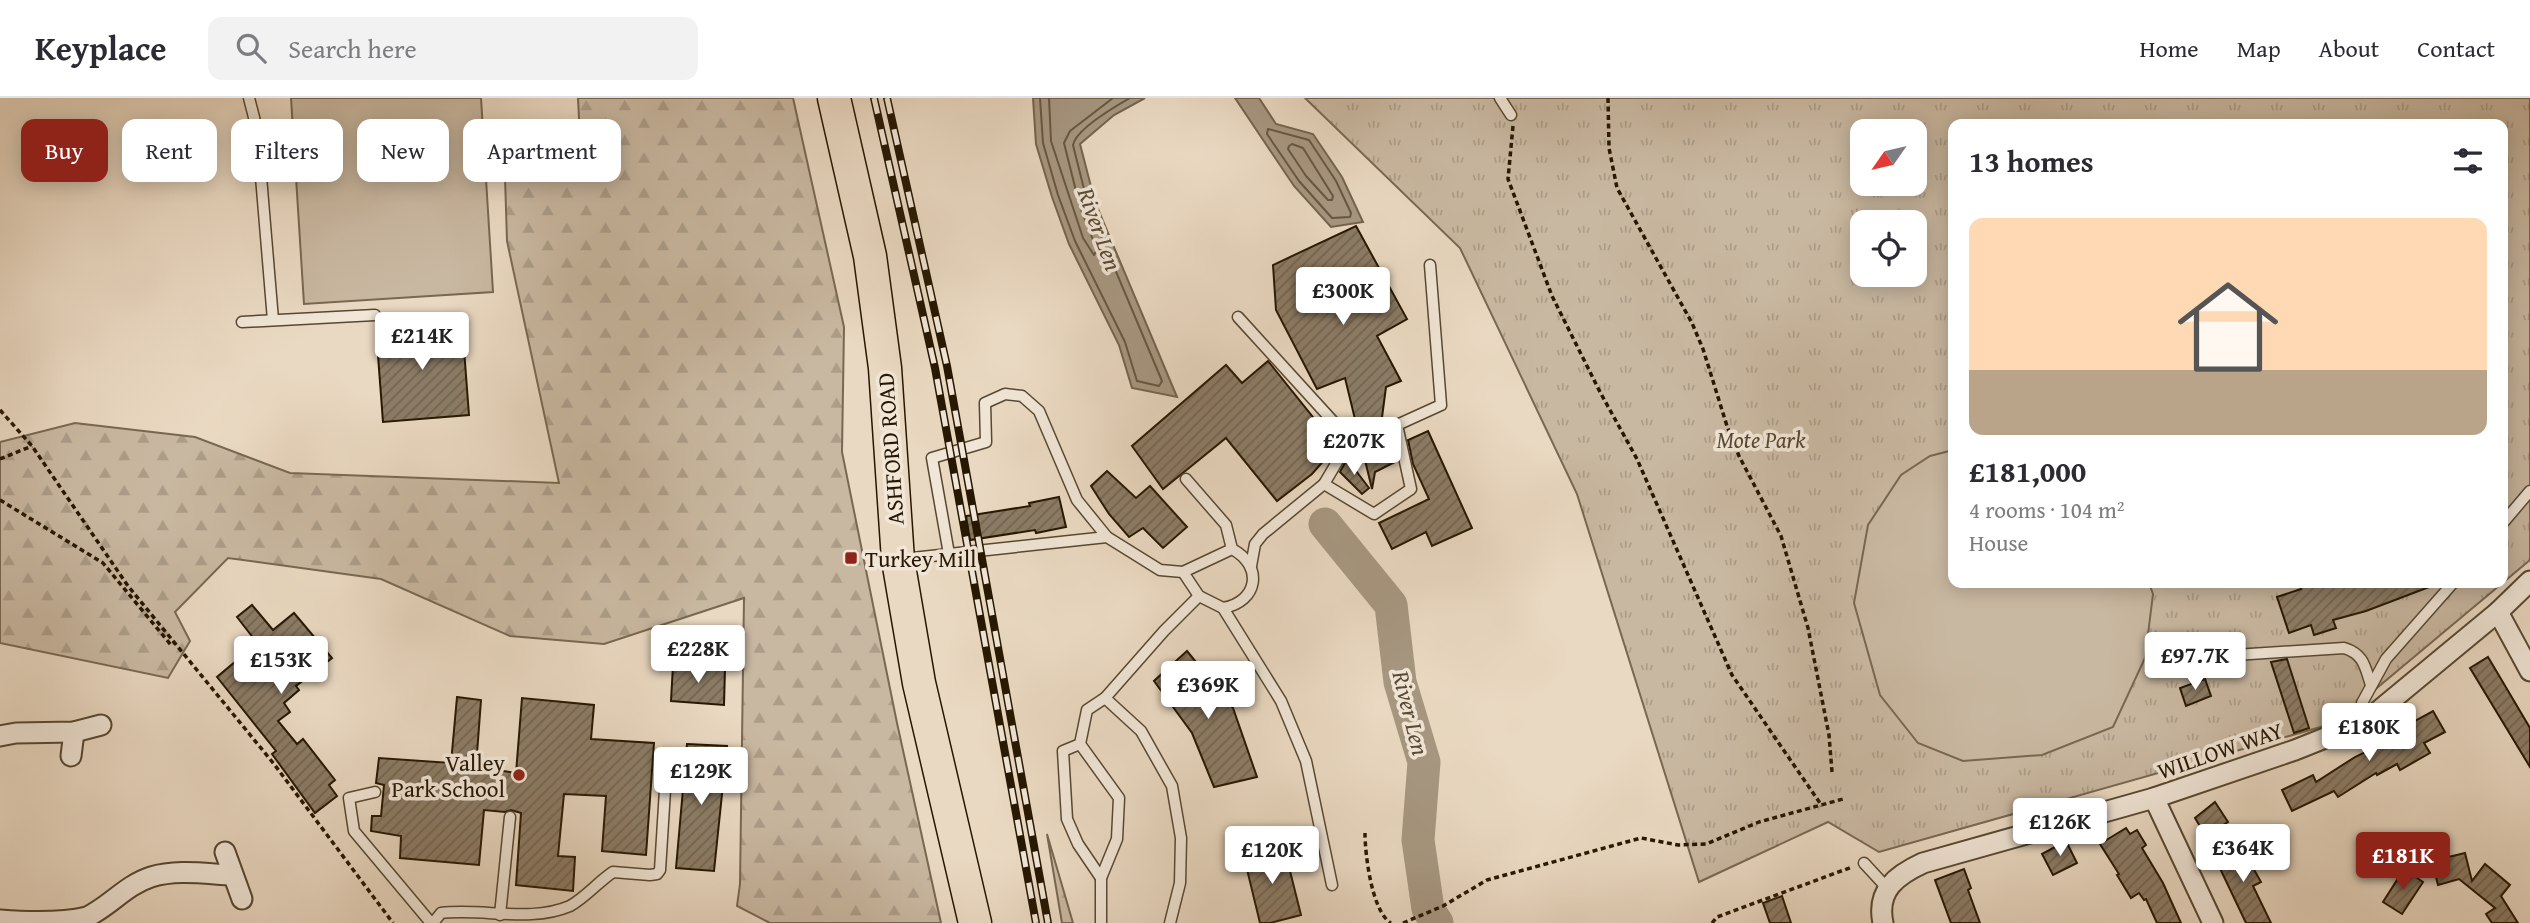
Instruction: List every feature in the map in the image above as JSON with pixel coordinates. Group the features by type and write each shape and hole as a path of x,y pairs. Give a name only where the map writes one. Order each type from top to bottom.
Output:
{"main road":[{"name":"ASHFORD ROAD","path":"834,98 870,257 885,368 898,560 919,683 975,923"}],"street":[{"name":"WILLOW WAY","path":"1888,889 1900,873 1923,863 2154,798 2295,750 2365,722 2498,612 2530,582"},
{"path":"2498,612 2530,671"},
{"path":"0,736 16,733 74,732 101,725"},
{"path":"71,756 74,732"},
{"path":"2154,798 2213,923"},
{"path":"225,852 242,899"},
{"path":"0,920 67,923 86,918 130,886 149,878 168,873 233,874"},
{"path":"1883,923 1881,907 1888,889"}],"lane":[{"path":"250,98 257,129 274,320"},
{"path":"1500,98 1513,116"},
{"path":"1324,484 1374,514 1410,489 1397,425 1441,405 1430,265"},
{"path":"242,323 375,315"},
{"path":"1223,608 1239,604 1251,588 1255,544 1262,534 1324,484 1350,440 1238,317"},
{"path":"948,554 932,458 986,442 985,403 1005,394 1023,396 1039,411 1077,500 1107,537 1160,570 1182,572 1232,549"},
{"path":"1186,479 1226,525 1232,549 1241,554 1251,566"},
{"path":"2508,517 2530,491"},
{"path":"898,560 1107,537"},
{"path":"1182,572 1199,596 1223,608 1281,701 1306,761 1332,885"},
{"path":"2365,722 2362,703 2386,659 2449,588"},
{"path":"1101,923 1101,877 1117,839 1119,798 1080,744 1087,710 1105,698 1199,596"},
{"path":"2235,655 2344,648 2355,652 2363,662 2371,685"},
{"path":"1105,698 1142,731 1172,786 1181,838 1180,883 1170,923"},
{"path":"1080,744 1063,751 1067,819 1078,844 1101,877"},
{"path":"375,792 349,798 354,831 432,923 441,913 460,911 526,918 550,915 578,901 613,872 657,874 660,870 666,774"},
{"path":"500,915 510,817"},
{"path":"1864,863 1888,889"}],"path":[{"path":"1608,98 1609,148 1617,188 1692,323 1739,456 1781,536 1808,628 1829,735 1832,772"},
{"path":"1513,116 1508,179 1552,296 1637,460 1732,675 1822,806"},
{"path":"0,410 32,446 128,586 274,764 393,923"},
{"path":"0,459 32,446"},
{"path":"0,500 103,563 171,645 175,642"},
{"path":"1403,923 1443,905 1487,880 1641,838 1678,845 1706,844 1759,822 1843,799"},
{"path":"1364,833 1373,896 1386,920 1391,923"},
{"path":"1712,923 1717,917 1864,863"}],"green space":[{"path":"291,98 481,98 482,119 463,119 463,182 486,182 493,292 304,304 296,182 343,182 343,119 292,119"},
{"path":"578,98 793,98 844,327 842,452 941,923 770,923 737,906 740,884 744,598 604,644 510,636 381,579 228,558 175,612 190,641 168,678 0,643 0,442 75,423 195,437 290,473 559,483 507,241 505,182 621,182 621,119 579,119"},
{"name":"Mote Park","path":"1305,98 2530,98 2530,560 2508,578 2508,119 1948,119 1948,588 2497,588 2335,723 1879,852 1828,822 1699,882 1577,494 1460,248"},
{"path":"1948,451 1948,588 2151,588 2153,594 2145,658 2113,727 2042,755 1963,761 1918,743 1880,695 1854,603 1868,525 1901,475 1930,456"},
{"path":"1047,834 1073,923 1062,923"}],"water":[{"path":"1033,98 1145,98 1114,115 1080,144 1095,202 1177,397 1132,388 1119,345 1069,244 1052,197 1036,144"},
{"path":"1235,98 1259,98 1276,124 1313,134 1342,177 1363,222 1331,227 1294,186"}],"building":[{"path":"1356,226 1407,319 1377,336 1401,381 1386,387 1377,455 1394,447 1397,461 1375,472 1372,489 1345,378 1317,389 1276,310 1273,265"},
{"path":"462,323 469,415 383,422 376,329"},
{"path":"1268,361 1337,447 1329,461 1326,458 1312,474 1277,501 1226,438 1163,489 1132,446 1226,365 1242,383"},
{"path":"1428,431 1472,528 1432,546 1426,532 1392,549 1379,523 1429,499 1413,464 1408,440"},
{"path":"1347,459 1369,488 1362,494 1340,472"},
{"path":"1107,471 1136,498 1150,486 1187,527 1163,548 1143,528 1129,537 1109,514 1091,486"},
{"path":"1059,497 1066,527 970,540 966,516 1030,506 1029,503"},
{"path":"2426,588 2366,611 2333,620 2336,628 2314,635 2311,625 2289,633 2277,597 2301,589"},
{"path":"252,605 273,630 294,613 332,658 296,686 299,690 284,703 290,712 278,721 297,744 303,739 335,780 329,785 337,796 315,813 272,754 276,751 217,677 254,646 251,641 254,639 237,617"},
{"path":"1187,651 1233,708 1257,777 1214,787 1192,733 1154,681"},
{"path":"2488,657 2530,728 2530,767 2470,668"},
{"path":"2287,659 2309,728 2294,733 2271,662"},
{"path":"673,665 725,668 724,705 671,701"},
{"path":"2205,679 2211,696 2186,706 2180,688"},
{"path":"457,697 481,700 476,767 516,773 522,698 594,705 591,739 654,743 646,855 602,851 606,796 564,794 558,856 575,857 573,891 516,885 521,813 511,810 484,810 479,865 400,858 401,836 371,831 372,816 381,816 384,785 376,783 379,758 451,763"},
{"path":"2433,711 2445,732 2424,743 2430,753 2400,770 2397,764 2377,775 2376,773 2338,797 2334,791 2292,811 2282,790 2313,775 2316,782 2355,757 2404,733 2402,728"},
{"path":"687,744 727,746 714,871 676,868"},
{"path":"2215,802 2228,822 2206,836 2195,818"},
{"path":"2126,828 2130,834 2137,830 2146,845 2142,848 2163,883 2181,923 2157,923 2146,899 2139,893 2131,898 2117,875 2119,874 2100,844"},
{"path":"2066,841 2077,863 2053,875 2042,854"},
{"path":"2245,843 2252,857 2248,859 2261,882 2253,886 2271,923 2246,923 2215,858"},
{"path":"1284,847 1301,915 1260,923 1244,857"},
{"path":"2465,853 2472,881 2485,864 2510,885 2501,896 2518,923 2492,923 2486,914 2495,908 2459,879 2438,885 2432,861"},
{"path":"1964,869 1971,888 1968,890 1980,923 1951,923 1935,880"},
{"path":"2404,869 2423,882 2402,914 2383,902"},
{"path":"1782,896 1791,923 1770,923 1763,903"}],"waterway":[{"name":"River Len","path":"1325,524 1391,605 1400,682 1424,762 1418,840 1428,909 1437,923"}],"railway":[{"path":"874,98 935,368 1036,923"},
{"path":"887,98 947,366 1048,923"}],"place":[{"name":"Turkey Mill","path":"851,558"},
{"name":"Valley Park School","path":"519,775"}]}
